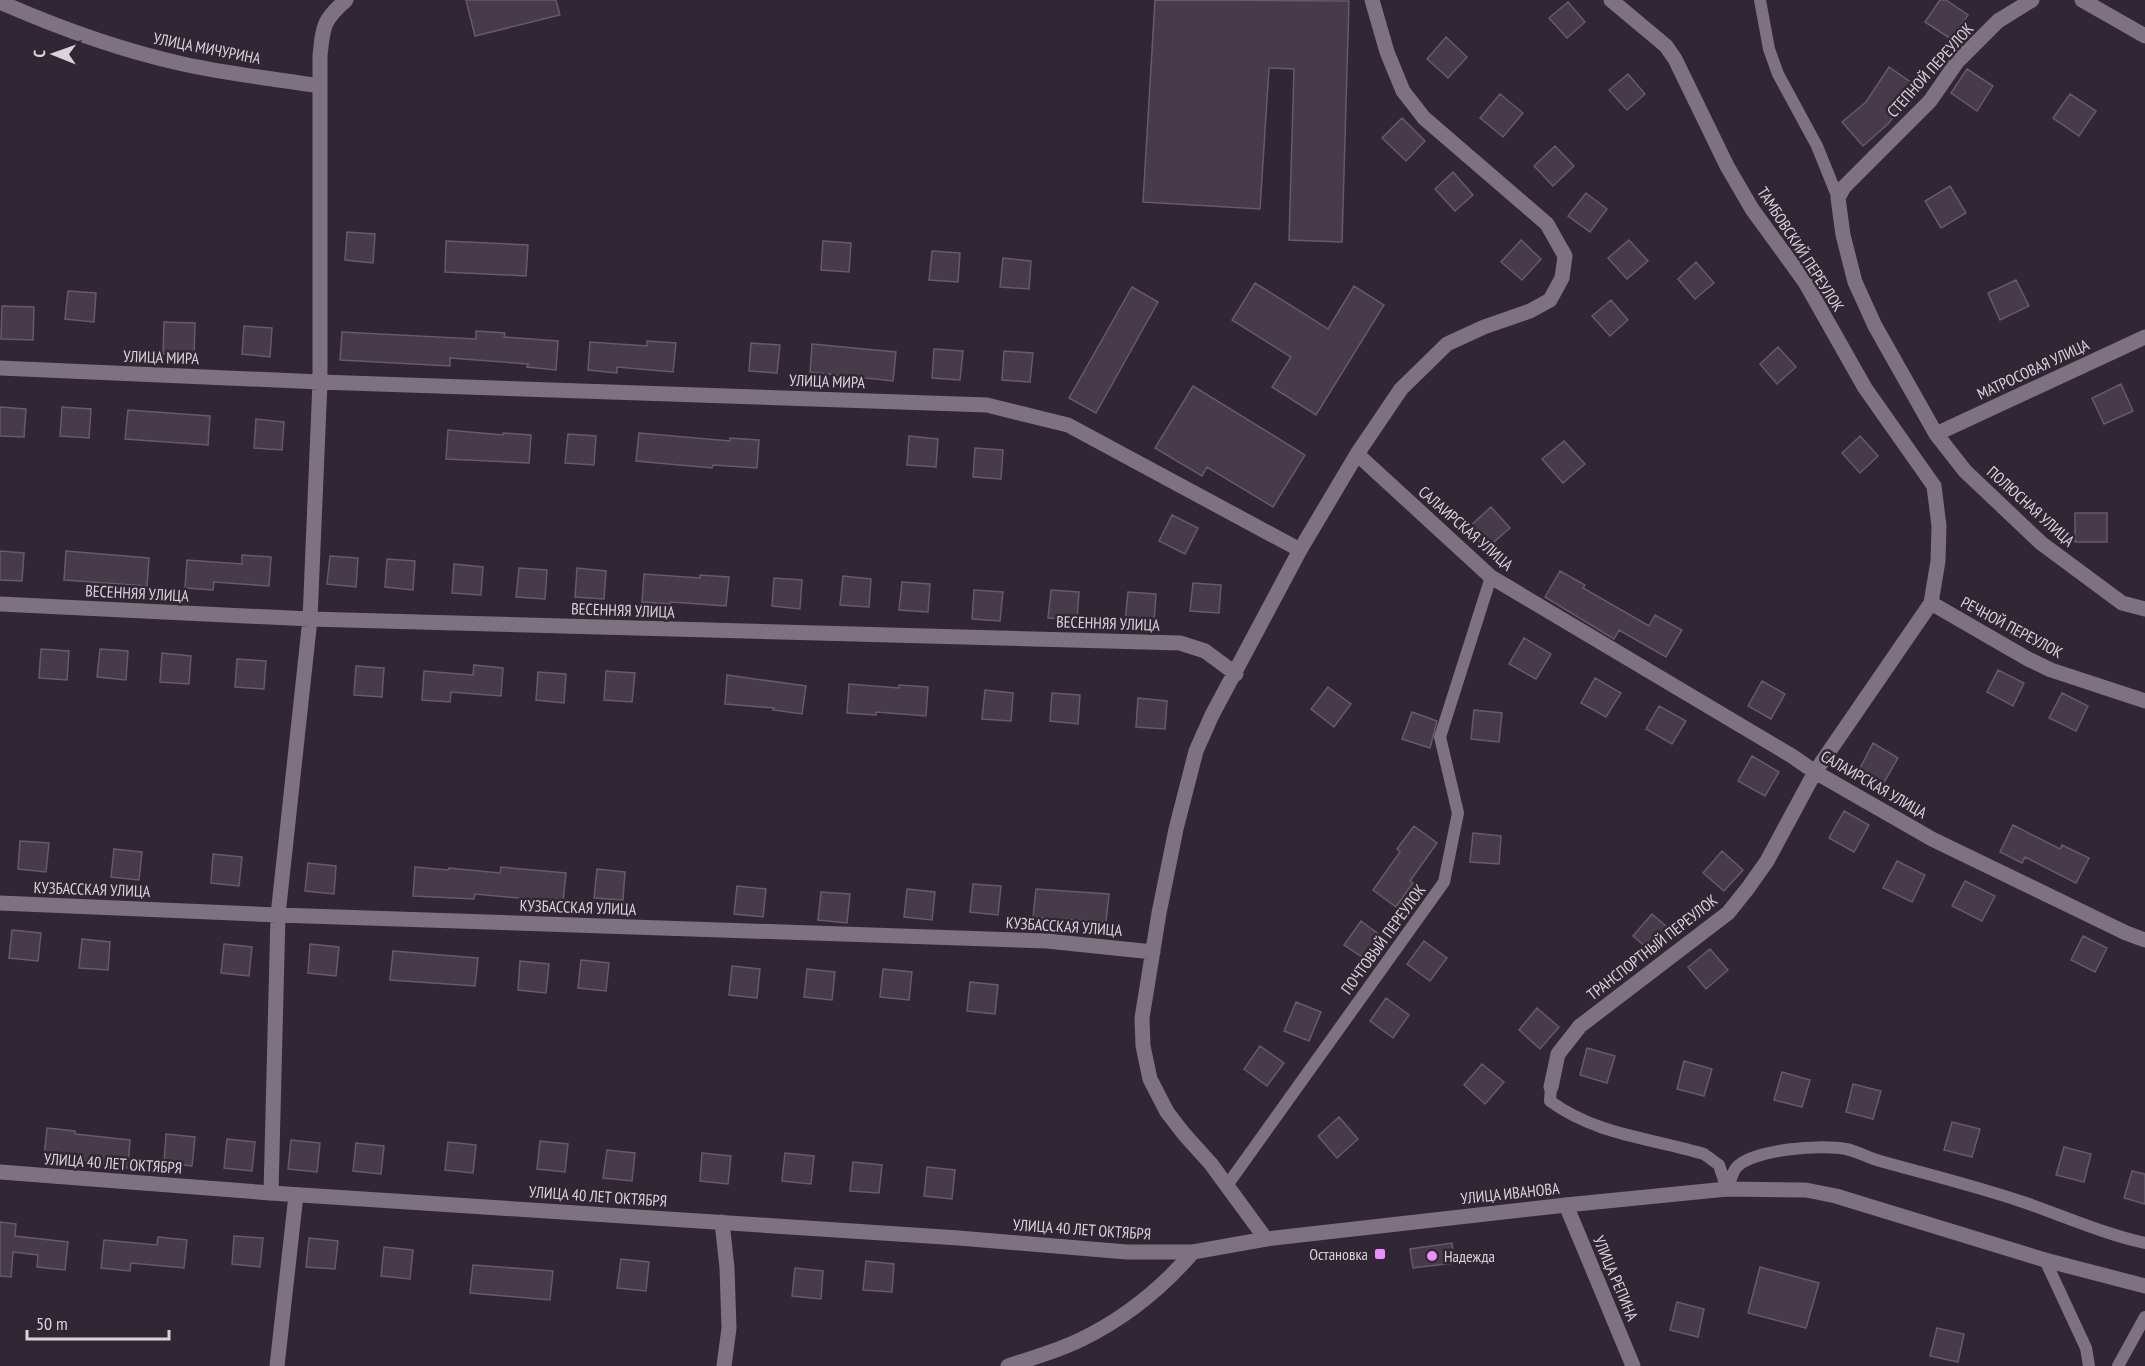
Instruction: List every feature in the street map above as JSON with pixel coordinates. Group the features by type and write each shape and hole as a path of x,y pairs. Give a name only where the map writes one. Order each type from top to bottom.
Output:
{"street":[{"path":"271,1193 278,915 310,619 320,382 320,86 323,29 330,14 346,0"},
{"path":"1266,1239 1228,1184 1167,1112 1150,1079 1143,1046 1142,1018 1159,913 1173,840 1196,751 1212,715 1236,674 1300,550 1357,454 1401,389 1447,345 1484,327 1530,311 1550,300 1562,278 1565,256 1547,224 1424,118 1403,91 1387,52 1372,0"},
{"name":"ТАМБОВСКИЙ ПЕРЕУЛОК","path":"1611,0 1666,45 1752,209 1805,282 1865,388 1934,486 1939,526 1938,561 1931,603"},
{"name":"СТЕПНОЙ ПЕРЕУЛОК","path":"1838,198 1857,172 1930,101 1957,62 1998,21 2032,0"},
{"path":"2082,0 2145,36"},
{"name":"УЛИЦА МИЧУРИНА","path":"0,2 102,42 151,56 185,64 320,86"},
{"name":"ПОЛЮСНАЯ УЛИЦА","path":"1838,198 1843,235 1855,282 1875,326 1936,434 1965,471 2041,543 2122,603 2145,609"},
{"name":"МАТРОСОВАЯ УЛИЦА","path":"1936,434 2145,337"},
{"name":"УЛИЦА МИРА","path":"0,368 320,382 987,405 1068,425 1300,550"},
{"name":"САЛАИРСКАЯ УЛИЦА","path":"1357,454 1491,577 1792,756 1815,772 1932,839 2126,933 2145,940"},
{"name":"РЕЧНОЙ ПЕРЕУЛОК","path":"1931,603 2050,670 2145,701"},
{"name":"ТРАНСПОРТНЫЙ ПЕРЕУЛОК","path":"1551,1087 1558,1054 1580,1026 1728,913 1767,861 1815,772 1931,603"},
{"name":"ВЕСЕННЯЯ УЛИЦА","path":"0,604 310,619 1180,643 1204,651 1236,674"},
{"name":"КУЗБАССКАЯ УЛИЦА","path":"0,903 278,915 1047,941 1154,952"},
{"name":"УЛИЦА 40 ЛЕТ ОКТЯБРЯ","path":"0,1172 296,1195 959,1238 1127,1252 1193,1252"},
{"name":"УЛИЦА ИВАНОВА","path":"1193,1252 1266,1239 1566,1205 1727,1189 1806,1190 1836,1196 2045,1260 2145,1286"},
{"path":"277,1366 296,1195"},
{"name":"УЛИЦА РЕПИНА","path":"1566,1205 1633,1366"},
{"path":"722,1222 727,1268 729,1328 724,1366"},
{"path":"1008,1366 1081,1340 1116,1320 1149,1297 1193,1252"}],"lane":[{"path":"1760,0 1769,49 1778,74 1817,146 1838,198"},
{"name":"ПОЧТОВЫЙ ПЕРЕУЛОК","path":"1228,1184 1444,882 1458,813 1440,737 1491,577"},
{"path":"1551,1087 1550,1101 1565,1112 1593,1126 1704,1154 1719,1165 1727,1189"},
{"path":"1727,1189 1736,1168 1747,1160 1806,1146 1845,1149 1877,1161 1946,1178 2027,1203 2114,1236 2145,1243"},
{"path":"2045,1260 2086,1348 2089,1366"},
{"path":"2118,1366 2145,1317"}],"building":[{"path":"466,0 556,0 560,15 475,36"},
{"path":"1155,0 1349,1 1342,242 1289,240 1294,69 1269,68 1260,209 1143,202"},
{"path":"1940,0 1946,0 1968,15 1951,39 1925,22"},
{"path":"1568,2 1585,22 1567,38 1549,18"},
{"path":"1446,37 1467,57 1448,78 1427,59"},
{"path":"1889,67 1915,85 1889,123 1863,146 1842,122 1866,102"},
{"path":"1967,69 1993,86 1977,111 1951,93"},
{"path":"1628,74 1645,94 1627,110 1609,90"},
{"path":"1500,94 1523,113 1503,137 1480,118"},
{"path":"2070,94 2096,111 2079,136 2053,118"},
{"path":"1402,118 1425,141 1406,161 1382,138"},
{"path":"1555,146 1574,166 1553,186 1534,166"},
{"path":"1453,172 1473,195 1455,211 1435,189"},
{"path":"1950,186 1966,213 1941,228 1925,201"},
{"path":"1586,193 1607,209 1590,232 1568,216"},
{"path":"347,232 375,234 373,263 345,260"},
{"path":"1521,240 1541,259 1522,280 1501,262"},
{"path":"1629,240 1648,261 1627,279 1608,258"},
{"path":"446,241 528,245 526,276 445,272"},
{"path":"823,241 851,243 849,272 821,270"},
{"path":"932,251 960,253 958,282 929,280"},
{"path":"1003,258 1031,261 1029,289 1000,287"},
{"path":"1696,262 1714,283 1695,299 1678,279"},
{"path":"2016,280 2029,306 2000,320 1988,293"},
{"path":"1255,283 1328,329 1354,286 1384,305 1316,415 1272,387 1291,357 1232,320"},
{"path":"1132,287 1158,302 1096,413 1069,398"},
{"path":"68,291 96,293 94,322 65,319"},
{"path":"1611,300 1628,320 1610,336 1592,316"},
{"path":"2,306 34,307 33,340 1,339"},
{"path":"164,322 195,323 194,356 163,354"},
{"path":"244,326 272,328 270,357 242,354"},
{"path":"476,331 505,333 504,337 558,341 556,370 527,367 528,364 450,358 450,366 340,360 342,332 476,339"},
{"path":"647,341 676,343 673,372 617,367 617,373 588,370 590,342 647,346"},
{"path":"751,343 780,345 777,373 749,371"},
{"path":"812,344 896,352 893,381 810,372"},
{"path":"1778,347 1796,367 1777,384 1760,364"},
{"path":"934,349 963,351 960,380 932,378"},
{"path":"1004,351 1033,353 1030,382 1002,380"},
{"path":"2121,384 2133,411 2104,424 2092,398"},
{"path":"1193,386 1305,455 1273,507 1207,467 1202,476 1155,448"},
{"path":"0,407 26,409 24,437 0,436"},
{"path":"62,407 91,409 89,438 60,436"},
{"path":"128,410 210,416 208,445 125,439"},
{"path":"256,419 284,422 282,450 254,448"},
{"path":"448,430 531,435 529,463 446,459"},
{"path":"639,433 730,441 730,438 759,440 757,468 713,465 712,468 636,461"},
{"path":"568,434 596,436 594,465 565,463"},
{"path":"909,436 938,439 936,467 907,465"},
{"path":"1860,436 1878,456 1860,473 1842,453"},
{"path":"1564,441 1585,464 1563,483 1542,459"},
{"path":"975,448 1003,450 1001,479 973,477"},
{"path":"1491,507 1510,528 1486,549 1468,528"},
{"path":"2075,513 2107,513 2107,542 2075,542"},
{"path":"1172,515 1198,528 1185,554 1159,541"},
{"path":"0,551 24,553 22,581 0,580"},
{"path":"66,551 149,558 147,586 64,580"},
{"path":"242,555 271,557 269,586 214,582 213,590 185,588 187,560 242,564"},
{"path":"330,556 358,558 356,587 327,584"},
{"path":"387,559 415,561 413,590 385,587"},
{"path":"454,564 483,567 481,595 452,593"},
{"path":"519,568 547,570 545,599 516,597"},
{"path":"577,568 606,571 604,599 575,597"},
{"path":"1560,571 1585,585 1583,588 1649,626 1655,615 1682,630 1666,657 1619,630 1614,639 1545,597"},
{"path":"644,574 700,578 700,575 729,577 726,606 642,602"},
{"path":"843,576 871,579 869,607 840,605"},
{"path":"774,578 802,580 800,609 772,606"},
{"path":"902,582 930,584 928,612 899,610"},
{"path":"1193,583 1221,585 1219,613 1190,611"},
{"path":"974,590 1003,592 1000,621 972,619"},
{"path":"1051,590 1079,592 1077,620 1048,618"},
{"path":"1128,592 1156,594 1154,623 1125,621"},
{"path":"1524,638 1551,654 1536,679 1509,664"},
{"path":"41,649 69,651 67,680 39,678"},
{"path":"100,649 128,651 126,680 97,677"},
{"path":"162,653 191,656 189,684 160,682"},
{"path":"237,659 266,661 264,689 235,687"},
{"path":"474,665 503,668 501,696 451,692 450,702 422,700 424,671 473,675"},
{"path":"356,666 384,668 382,697 354,695"},
{"path":"1998,670 2024,683 2013,706 1987,692"},
{"path":"606,671 635,673 632,702 604,700"},
{"path":"538,672 566,674 564,703 536,700"},
{"path":"727,675 806,686 802,714 773,710 774,708 725,704"},
{"path":"1595,678 1621,693 1606,717 1581,703"},
{"path":"1762,681 1785,694 1771,719 1748,706"},
{"path":"849,684 899,688 899,685 928,687 926,716 876,712 876,715 847,713"},
{"path":"1328,687 1351,704 1334,727 1311,709"},
{"path":"985,690 1013,693 1011,721 982,719"},
{"path":"1052,693 1080,695 1078,724 1050,721"},
{"path":"2062,693 2088,706 2076,731 2049,718"},
{"path":"1138,698 1167,701 1165,729 1136,727"},
{"path":"1659,706 1686,721 1672,744 1646,729"},
{"path":"1474,710 1502,713 1499,742 1471,739"},
{"path":"1412,712 1437,721 1430,748 1402,739"},
{"path":"1873,743 1898,758 1883,784 1859,770"},
{"path":"1752,756 1779,772 1765,796 1738,781"},
{"path":"1844,811 1869,825 1854,852 1829,838"},
{"path":"2013,825 2060,849 2062,845 2089,858 2076,883 2025,857 2022,863 2000,852"},
{"path":"1414,826 1437,843 1410,881 1413,883 1396,907 1373,890 1400,852 1397,849"},
{"path":"1473,833 1501,836 1499,864 1470,862"},
{"path":"20,841 49,843 46,872 18,869"},
{"path":"114,849 142,852 139,880 111,877"},
{"path":"1722,851 1743,870 1724,891 1703,873"},
{"path":"213,854 242,857 239,886 211,883"},
{"path":"1897,861 1925,875 1912,902 1883,888"},
{"path":"308,863 336,866 334,894 305,891"},
{"path":"415,867 500,873 501,867 566,873 563,902 475,894 474,899 413,896"},
{"path":"597,869 625,872 623,900 594,898"},
{"path":"1965,881 1995,896 1982,921 1952,906"},
{"path":"973,884 1001,886 998,915 970,912"},
{"path":"737,886 766,889 763,917 734,914"},
{"path":"907,889 935,892 932,920 904,917"},
{"path":"1036,889 1109,894 1106,922 1033,917"},
{"path":"821,892 850,894 847,923 818,920"},
{"path":"1652,914 1674,933 1655,955 1633,936"},
{"path":"1361,921 1384,938 1368,961 1344,945"},
{"path":"12,930 41,933 38,961 9,958"},
{"path":"2083,936 2107,948 2095,972 2071,960"},
{"path":"82,939 110,942 108,970 79,968"},
{"path":"1424,941 1447,958 1430,981 1407,964"},
{"path":"224,944 252,947 249,976 221,973"},
{"path":"310,944 339,947 336,976 308,973"},
{"path":"1710,949 1728,970 1706,989 1688,967"},
{"path":"393,951 478,958 475,986 390,980"},
{"path":"581,960 609,963 606,991 578,988"},
{"path":"520,961 549,964 546,993 518,990"},
{"path":"732,966 760,969 757,998 729,995"},
{"path":"807,969 835,972 832,1000 804,997"},
{"path":"883,969 912,972 909,1000 880,997"},
{"path":"970,982 998,985 995,1014 967,1011"},
{"path":"1386,998 1409,1015 1393,1038 1370,1021"},
{"path":"1296,1002 1321,1012 1309,1041 1284,1031"},
{"path":"1537,1008 1559,1027 1540,1049 1519,1030"},
{"path":"1260,1046 1284,1063 1267,1086 1244,1069"},
{"path":"1587,1048 1615,1056 1607,1083 1580,1075"},
{"path":"1684,1061 1712,1069 1704,1096 1677,1089"},
{"path":"1482,1064 1504,1082 1485,1104 1464,1085"},
{"path":"1782,1072 1810,1080 1802,1107 1774,1100"},
{"path":"1853,1084 1881,1091 1873,1119 1846,1112"},
{"path":"1339,1117 1358,1139 1337,1158 1318,1136"},
{"path":"1952,1122 1980,1129 1972,1157 1944,1150"},
{"path":"47,1128 75,1131 75,1134 130,1140 128,1168 99,1166 99,1162 44,1157"},
{"path":"166,1134 195,1137 192,1166 164,1163"},
{"path":"227,1139 255,1142 252,1171 224,1168"},
{"path":"291,1140 320,1143 317,1172 288,1169"},
{"path":"540,1141 568,1144 565,1172 537,1169"},
{"path":"448,1142 476,1145 473,1173 445,1170"},
{"path":"356,1143 384,1146 381,1174 353,1171"},
{"path":"2064,1147 2091,1154 2084,1182 2056,1175"},
{"path":"607,1150 635,1153 632,1181 603,1178"},
{"path":"702,1153 731,1156 728,1184 700,1181"},
{"path":"785,1153 814,1156 811,1184 782,1181"},
{"path":"853,1162 882,1165 879,1193 850,1191"},
{"path":"927,1167 955,1170 952,1199 924,1196"},
{"path":"2132,1171 2145,1174 2145,1204 2124,1198"},
{"path":"0,1222 16,1224 15,1236 68,1242 65,1270 37,1267 38,1255 13,1252 11,1277 0,1276"},
{"path":"234,1236 263,1238 260,1267 232,1264"},
{"path":"158,1237 187,1240 184,1268 131,1263 130,1271 101,1268 104,1240 157,1245"},
{"path":"309,1238 338,1241 335,1269 306,1267"},
{"name":"Надежда","path":"1452,1243 1454,1263 1413,1268 1410,1249"},
{"path":"384,1247 413,1250 410,1279 381,1276"},
{"path":"621,1259 649,1262 646,1291 617,1288"},
{"path":"866,1261 894,1264 892,1292 863,1290"},
{"path":"473,1265 553,1271 550,1300 470,1293"},
{"path":"1760,1267 1819,1283 1806,1328 1748,1313"},
{"path":"795,1268 823,1271 821,1299 792,1296"},
{"path":"1677,1302 1704,1309 1698,1337 1670,1330"},
{"path":"1937,1328 1964,1334 1958,1362 1930,1356"}],"place":[{"name":"Остановка","path":"1380,1254"},
{"name":"Надежда","path":"1432,1256"}]}
